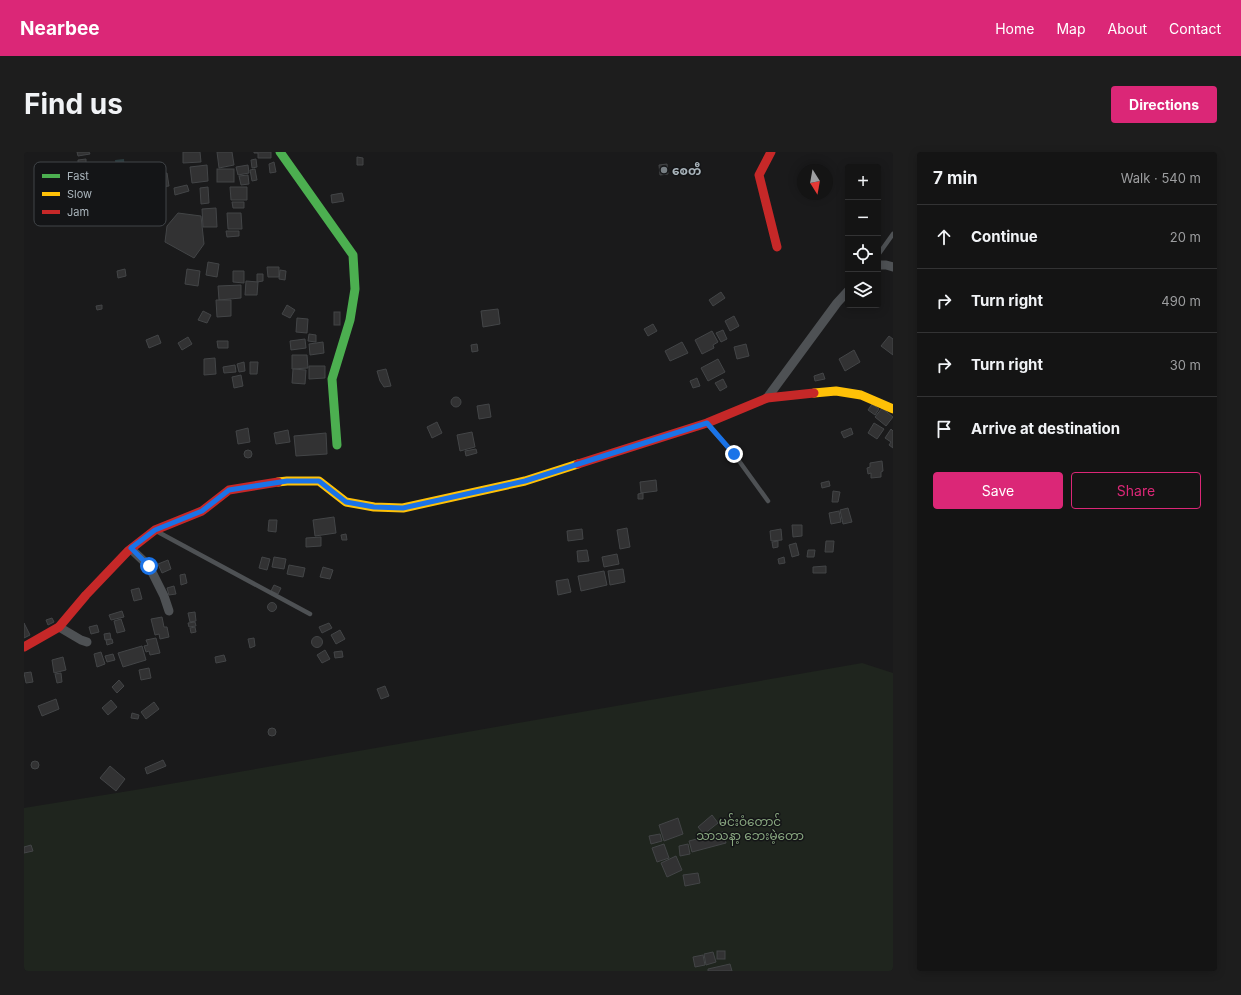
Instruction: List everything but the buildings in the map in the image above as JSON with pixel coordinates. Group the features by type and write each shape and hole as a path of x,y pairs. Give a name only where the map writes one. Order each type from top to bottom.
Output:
{"street":[{"path":"280,152 353,255 355,289 350,320 332,379 337,445"},
{"path":"771,152 759,175 777,247"},
{"path":"881,265 893,267"},
{"path":"767,398 845,294"},
{"path":"24,647 59,627 86,595 131,548 155,530 202,511 229,490 287,481 319,481 346,502 374,507 403,508 525,481 707,423 767,398 836,391 861,394 893,409"},
{"path":"131,548 149,566 164,596 169,612"},
{"path":"59,627 87,642"}],"lane":[{"path":"881,251 893,234"},
{"path":"707,423 734,454 768,501"},
{"path":"155,530 310,614"}],"green space":[{"name":"မင်းဝံတောင် သာသနာ့ ‌ဘေးမဲ့တော","path":"862,663 893,673 893,971 24,971 24,808 141,789"}],"shaded area":[{"path":"124,159 124,162 115,162 115,160"}],"traffic: fast":[{"path":"280,152 353,255 355,289 350,320 332,379 337,445"}],"traffic: slow":[{"path":"814,393 836,391 861,395 893,409"},
{"path":"278,482 319,481 346,502 374,507 403,508 525,481 578,464"}],"traffic: jam":[{"path":"771,152 759,175 777,247"},
{"path":"578,464 707,423 767,398 814,393"},
{"path":"24,647 59,627 86,595 128,551 155,530 202,511 229,490 278,482"}],"place":[{"name":"စေတီ","path":"664,170"}],"route":[{"path":"149,566 131,548 155,530 202,511 229,490 287,481 319,481 346,502 374,507 403,508 525,481 707,423 734,454"}]}
